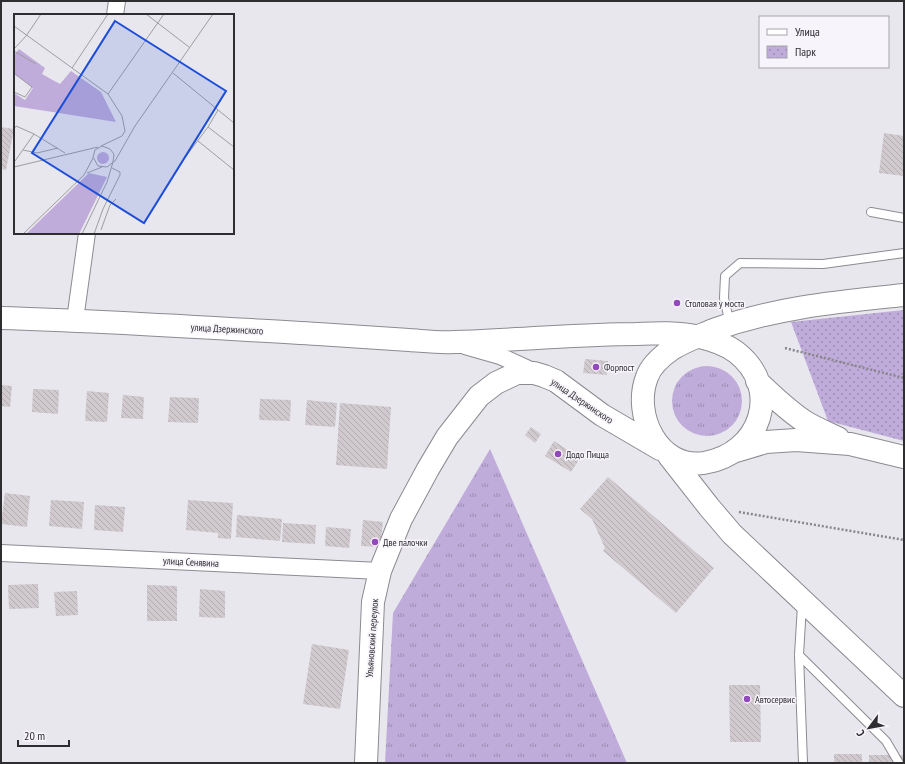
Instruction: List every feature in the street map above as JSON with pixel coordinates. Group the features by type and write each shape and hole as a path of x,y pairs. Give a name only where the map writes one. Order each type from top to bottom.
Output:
{"main road":[{"path":"904,295 816,304 773,312 730,324 698,336 682,343 655,363 647,376 643,393 643,410 654,439 732,534 904,696"},
{"name":"улица Дзержинского","path":"1,318 75,320 454,342 606,334 675,333 698,336"},
{"path":"698,336 716,341 734,350 746,362 757,381 761,393 762,402 757,425 748,440 735,451"},
{"name":"улица Дзержинского","path":"479,396 496,383 517,373 534,373 544,376 556,381 602,415 666,453"},
{"path":"757,381 777,400 807,423 850,444"},
{"name":"Ульяновский переулок","path":"366,763 373,602 380,571 401,519 428,469 447,437 479,396"},
{"path":"666,453 682,461 704,463 719,459 735,451 766,442 780,440 823,441 850,444 904,457"}],"street":[{"path":"115,14 117,1"},
{"path":"75,320 87,234"},
{"path":"454,342 500,356 544,376"},
{"name":"улица Сенявина","path":"1,553 380,571"}],"lane":[{"path":"871,212 904,218"},
{"path":"730,324 724,298 725,276 740,263 823,264 904,253"},
{"path":"802,600 799,656 803,763"},
{"path":"799,656 886,741 899,763"}],"path":[{"path":"785,348 904,378"},
{"path":"709,507 904,540"}],"green space":[{"path":"904,310 904,441 828,421 791,322"},
{"path":"700,366 714,366 727,372 736,381 740,387 742,401 740,415 732,426 721,434 714,436 700,436 693,434 682,426 674,415 672,408 672,394 674,387 682,376 693,368"},
{"path":"490,449 627,763 385,763 393,613"}],"building":[{"path":"1,127 14,129 6,170 1,169"},
{"path":"884,133 904,136 904,176 879,173"},
{"name":"Форпост","path":"585,359 608,361 607,375 583,373"},
{"path":"1,385 12,386 10,407 1,406"},
{"path":"33,389 59,390 58,414 32,412"},
{"path":"87,391 109,393 107,422 85,421"},
{"path":"123,395 144,397 143,419 121,418"},
{"path":"170,397 199,398 198,423 168,422"},
{"path":"260,399 291,400 290,421 259,420"},
{"path":"307,400 337,403 335,427 305,425"},
{"path":"340,403 391,407 387,469 336,465"},
{"path":"531,427 541,434 535,443 525,435"},
{"path":"554,441 580,458 571,472 545,456"},
{"path":"608,477 714,568 676,613 603,551 605,548 592,519 580,509"},
{"path":"5,493 30,496 27,527 1,524"},
{"path":"51,500 84,502 82,529 49,526"},
{"path":"188,500 233,503 231,539 218,538 218,533 186,530"},
{"path":"95,505 125,507 123,532 94,530"},
{"path":"237,515 282,519 280,541 236,537"},
{"path":"363,520 383,522 380,547 361,546"},
{"path":"283,523 316,525 315,544 282,542"},
{"path":"326,527 351,529 349,548 325,546"},
{"path":"38,584 39,608 9,609 8,585"},
{"path":"147,585 177,586 177,621 147,621"},
{"path":"200,589 225,591 225,618 199,617"},
{"path":"77,591 78,615 56,616 54,592"},
{"path":"312,644 349,650 340,709 303,704"},
{"path":"729,685 760,685 761,742 730,742"},
{"path":"834,754 862,754 862,763 834,763"},
{"path":"869,755 904,755 904,763 869,763"}],"place":[{"name":"Столовая у моста","path":"677,303"},
{"name":"Форпост","path":"596,367"},
{"name":"Додо Пицца","path":"558,454"},
{"name":"Две палочки","path":"375,542"},
{"name":"Автосервис","path":"747,699"}]}
